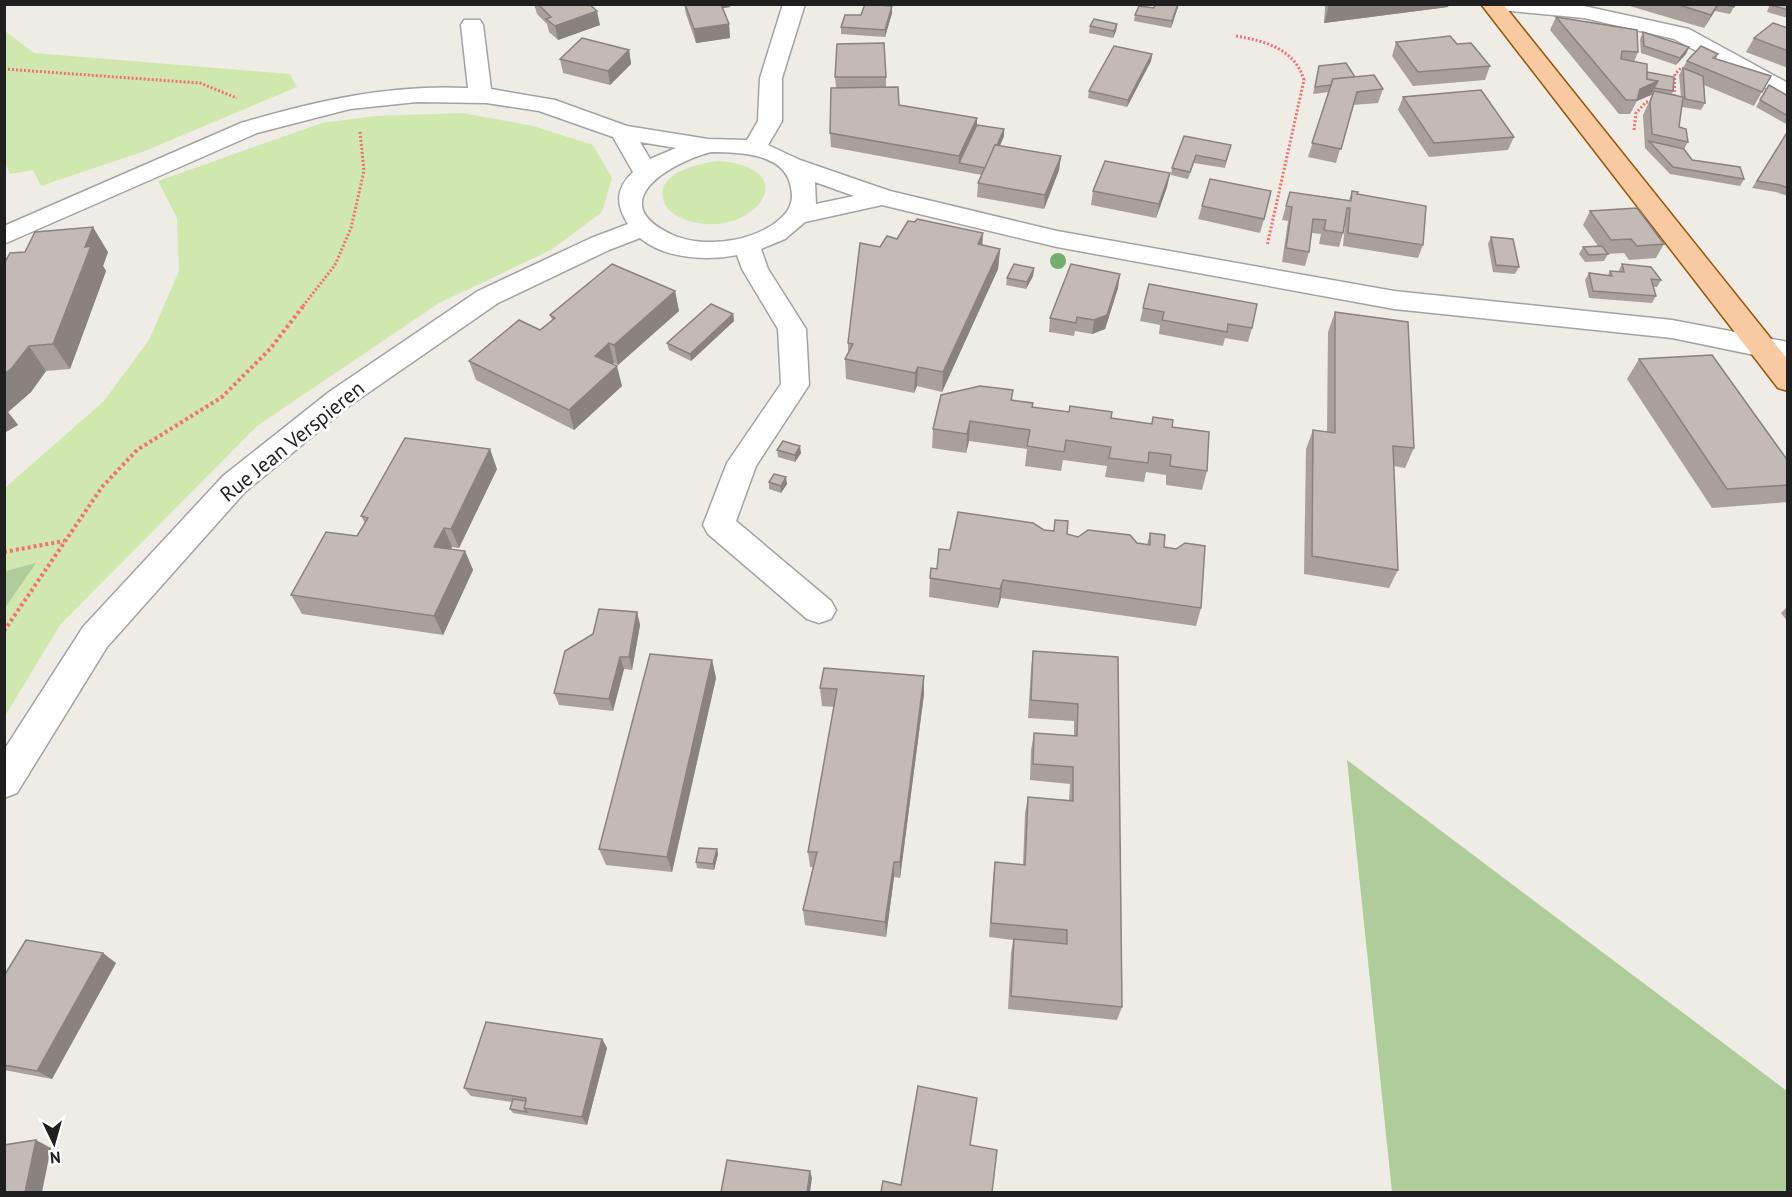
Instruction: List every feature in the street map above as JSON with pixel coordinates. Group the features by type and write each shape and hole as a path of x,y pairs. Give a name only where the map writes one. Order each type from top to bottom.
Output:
{"main road":[{"path":"1491,4 1596,135 1775,350 1788,381"}],"street":[{"path":"755,147 770,121 771,78 794,4"},
{"path":"1501,4 1584,12 1681,34 1788,93"},
{"path":"472,25 480,95"},
{"path":"4,236 249,128 285,117 357,100 420,93 480,95 523,100 622,132 711,145 755,147 772,153 792,165 882,197 1057,239 1394,300 1672,329 1775,350"},
{"path":"622,132 645,172"},
{"path":"711,145 671,156 645,172 635,186 631,200 634,214 643,228 662,240 688,248 718,250 747,245 768,238 798,216 882,197"},
{"path":"792,165 803,180 805,198 798,216"},
{"name":"Rue Jean Verspieren","path":"4,782 96,638 234,483 339,399 488,297 600,244 643,228"},
{"path":"747,245 755,269 792,329 795,385 742,463 719,525 819,610"}],"path":[{"path":"1236,36 1255,39 1284,51 1303,68 1304,80 1260,276"},
{"path":"1665,103 1674,103 1675,74 1702,46"},
{"path":"4,69 200,83 285,117"},
{"path":"1596,135 1634,132 1636,113 1646,102 1656,102"},
{"path":"4,631 102,487 137,450 222,397 270,349 335,265 351,228 364,171 359,125"},
{"path":"4,552 64,541"}],"green space":[{"path":"5,31 34,53 290,74 297,87 145,151 41,186 33,170 10,174 5,163"},
{"path":"463,113 533,126 593,145 612,178 602,212 551,250 439,303 257,426 60,625 5,716 5,608 35,564 5,571 5,488 104,401 149,340 179,271 177,218 158,181 322,123 375,116"},
{"path":"718,161 746,167 761,177 765,189 760,202 748,214 730,222 708,224 684,219 669,210 665,205 662,192 665,184 672,177 690,167"},
{"path":"36,563 5,608 5,571"},
{"path":"1347,760 1787,1091 1787,1192 1392,1192"}],"building":[{"path":"538,4 589,4 597,11 555,26 546,19 551,17"},
{"path":"685,4 721,4 729,24 694,29"},
{"path":"865,4 892,6 885,30 841,27 845,15 861,15"},
{"path":"1155,4 1178,4 1172,21 1135,15 1139,6 1154,8"},
{"path":"1676,4 1718,4 1711,15"},
{"path":"1788,4 1788,10 1771,5"},
{"path":"1556,17 1637,30 1638,52 1622,51 1621,59 1647,64 1647,79 1658,81 1640,89 1637,100 1626,100"},
{"path":"1094,19 1117,24 1114,31 1090,26"},
{"path":"1773,23 1788,28 1788,51 1754,38"},
{"path":"1643,32 1689,47 1680,58 1644,46"},
{"path":"1450,36 1457,44 1471,43 1490,66 1418,72 1396,42"},
{"path":"582,38 629,50 608,71 560,59"},
{"path":"884,43 886,77 835,77 837,44"},
{"path":"1114,46 1152,54 1128,100 1089,91"},
{"path":"1701,46 1718,54 1713,58 1771,76 1762,92 1687,61"},
{"path":"1346,63 1355,77 1333,79 1331,85 1315,87 1319,66"},
{"path":"1683,68 1703,76 1705,103 1685,99"},
{"path":"1647,72 1674,77 1673,91 1654,88 1658,81 1647,79"},
{"path":"1374,75 1383,89 1357,92 1341,149 1312,143 1333,79"},
{"path":"1769,85 1788,96 1788,116 1760,100"},
{"path":"898,87 899,105 977,118 959,156 830,133 831,88"},
{"path":"1481,90 1514,137 1434,143 1403,97"},
{"path":"1654,91 1683,97 1679,127 1686,129 1688,142 1652,134 1650,102"},
{"path":"977,125 1004,129 985,168 959,163"},
{"path":"1788,131 1788,188 1757,181"},
{"path":"1184,136 1231,145 1226,161 1196,155 1190,172 1172,168"},
{"path":"1649,141 1684,149 1692,160 1740,167 1744,179 1673,167"},
{"path":"995,145 1061,156 1045,195 978,183"},
{"path":"1105,161 1170,173 1159,204 1093,191"},
{"path":"1210,179 1271,191 1264,219 1202,206"},
{"path":"1352,191 1358,192 1357,194 1426,206 1423,245 1348,233 1350,208 1347,208 1343,233 1324,230 1326,220 1313,219 1309,252 1286,248 1292,207 1286,206 1290,192 1351,201"},
{"path":"1637,208 1664,244 1637,246 1631,239 1611,240 1590,211"},
{"path":"917,219 983,233 978,244 1000,249 943,372 918,367 915,373 845,359 853,344 848,343 860,243 880,247 887,236 897,239 908,221 915,222"},
{"path":"93,227 85,247 91,246 53,344 29,346 12,368 4,374 4,264 10,253 25,252 35,232"},
{"path":"1491,237 1513,239 1519,267 1496,265"},
{"path":"1602,246 1608,254 1589,255 1583,247"},
{"path":"612,264 675,291 614,345 609,343 595,356 617,366 569,410 469,361 519,320 540,330 555,318 550,315"},
{"path":"1014,264 1034,268 1027,282 1007,278"},
{"path":"1071,264 1120,274 1107,315 1094,320 1077,317 1076,323 1050,318"},
{"path":"1622,264 1651,267 1661,280 1651,279 1656,296 1593,291 1589,273 1612,276 1610,271 1624,272"},
{"path":"1149,284 1257,304 1252,328 1228,324 1227,332 1162,320 1164,312 1143,308"},
{"path":"711,304 733,314 690,354 667,343"},
{"path":"1335,312 1408,322 1414,448 1393,446 1398,570 1312,556 1313,430 1335,433"},
{"path":"1712,355 1788,461 1788,485 1727,489 1639,359"},
{"path":"980,386 1013,390 1011,400 1033,403 1032,407 1069,412 1070,406 1112,412 1111,418 1152,424 1153,417 1173,420 1172,427 1209,432 1207,471 1170,466 1171,455 1149,452 1148,463 1109,458 1111,447 1066,440 1064,452 1027,446 1030,430 970,421 967,434 933,429 941,395"},
{"path":"405,438 490,449 451,529 444,528 434,547 465,551 434,616 291,595 326,532 357,536 368,518 361,516"},
{"path":"783,441 800,446 795,455 777,450"},
{"path":"774,474 786,477 781,486 769,482"},
{"path":"958,512 1033,523 1044,530 1054,531 1055,520 1068,521 1067,534 1078,537 1088,530 1130,535 1137,543 1150,545 1150,533 1165,535 1164,547 1176,549 1185,543 1205,546 1201,608 1003,580 1000,589 930,578 931,568 937,569 939,549 950,550"},
{"path":"599,609 637,612 629,657 620,657 609,699 554,693 565,651 593,634"},
{"path":"1033,651 1118,657 1122,1007 1011,996 1014,939 1067,944 1067,930 991,923 995,862 1025,865 1028,797 1073,801 1073,767 1033,764 1034,733 1077,736 1078,704 1031,700"},
{"path":"650,654 712,660 667,857 599,849"},
{"path":"824,668 924,676 900,862 894,862 885,922 803,910 817,852 808,852 837,689 820,688"},
{"path":"699,848 717,849 713,864 696,862"},
{"path":"26,940 103,953 37,1071 4,1065 4,976"},
{"path":"486,1022 602,1039 582,1117 524,1108 526,1098 464,1088"},
{"path":"918,1086 977,1098 970,1145 997,1150 992,1192 881,1192 883,1181 901,1185"},
{"path":"513,1099 526,1101 524,1108 527,1112 510,1109"},
{"path":"36,1140 25,1192 4,1192 4,1145"},
{"path":"727,1160 810,1171 807,1192 721,1192"}]}
